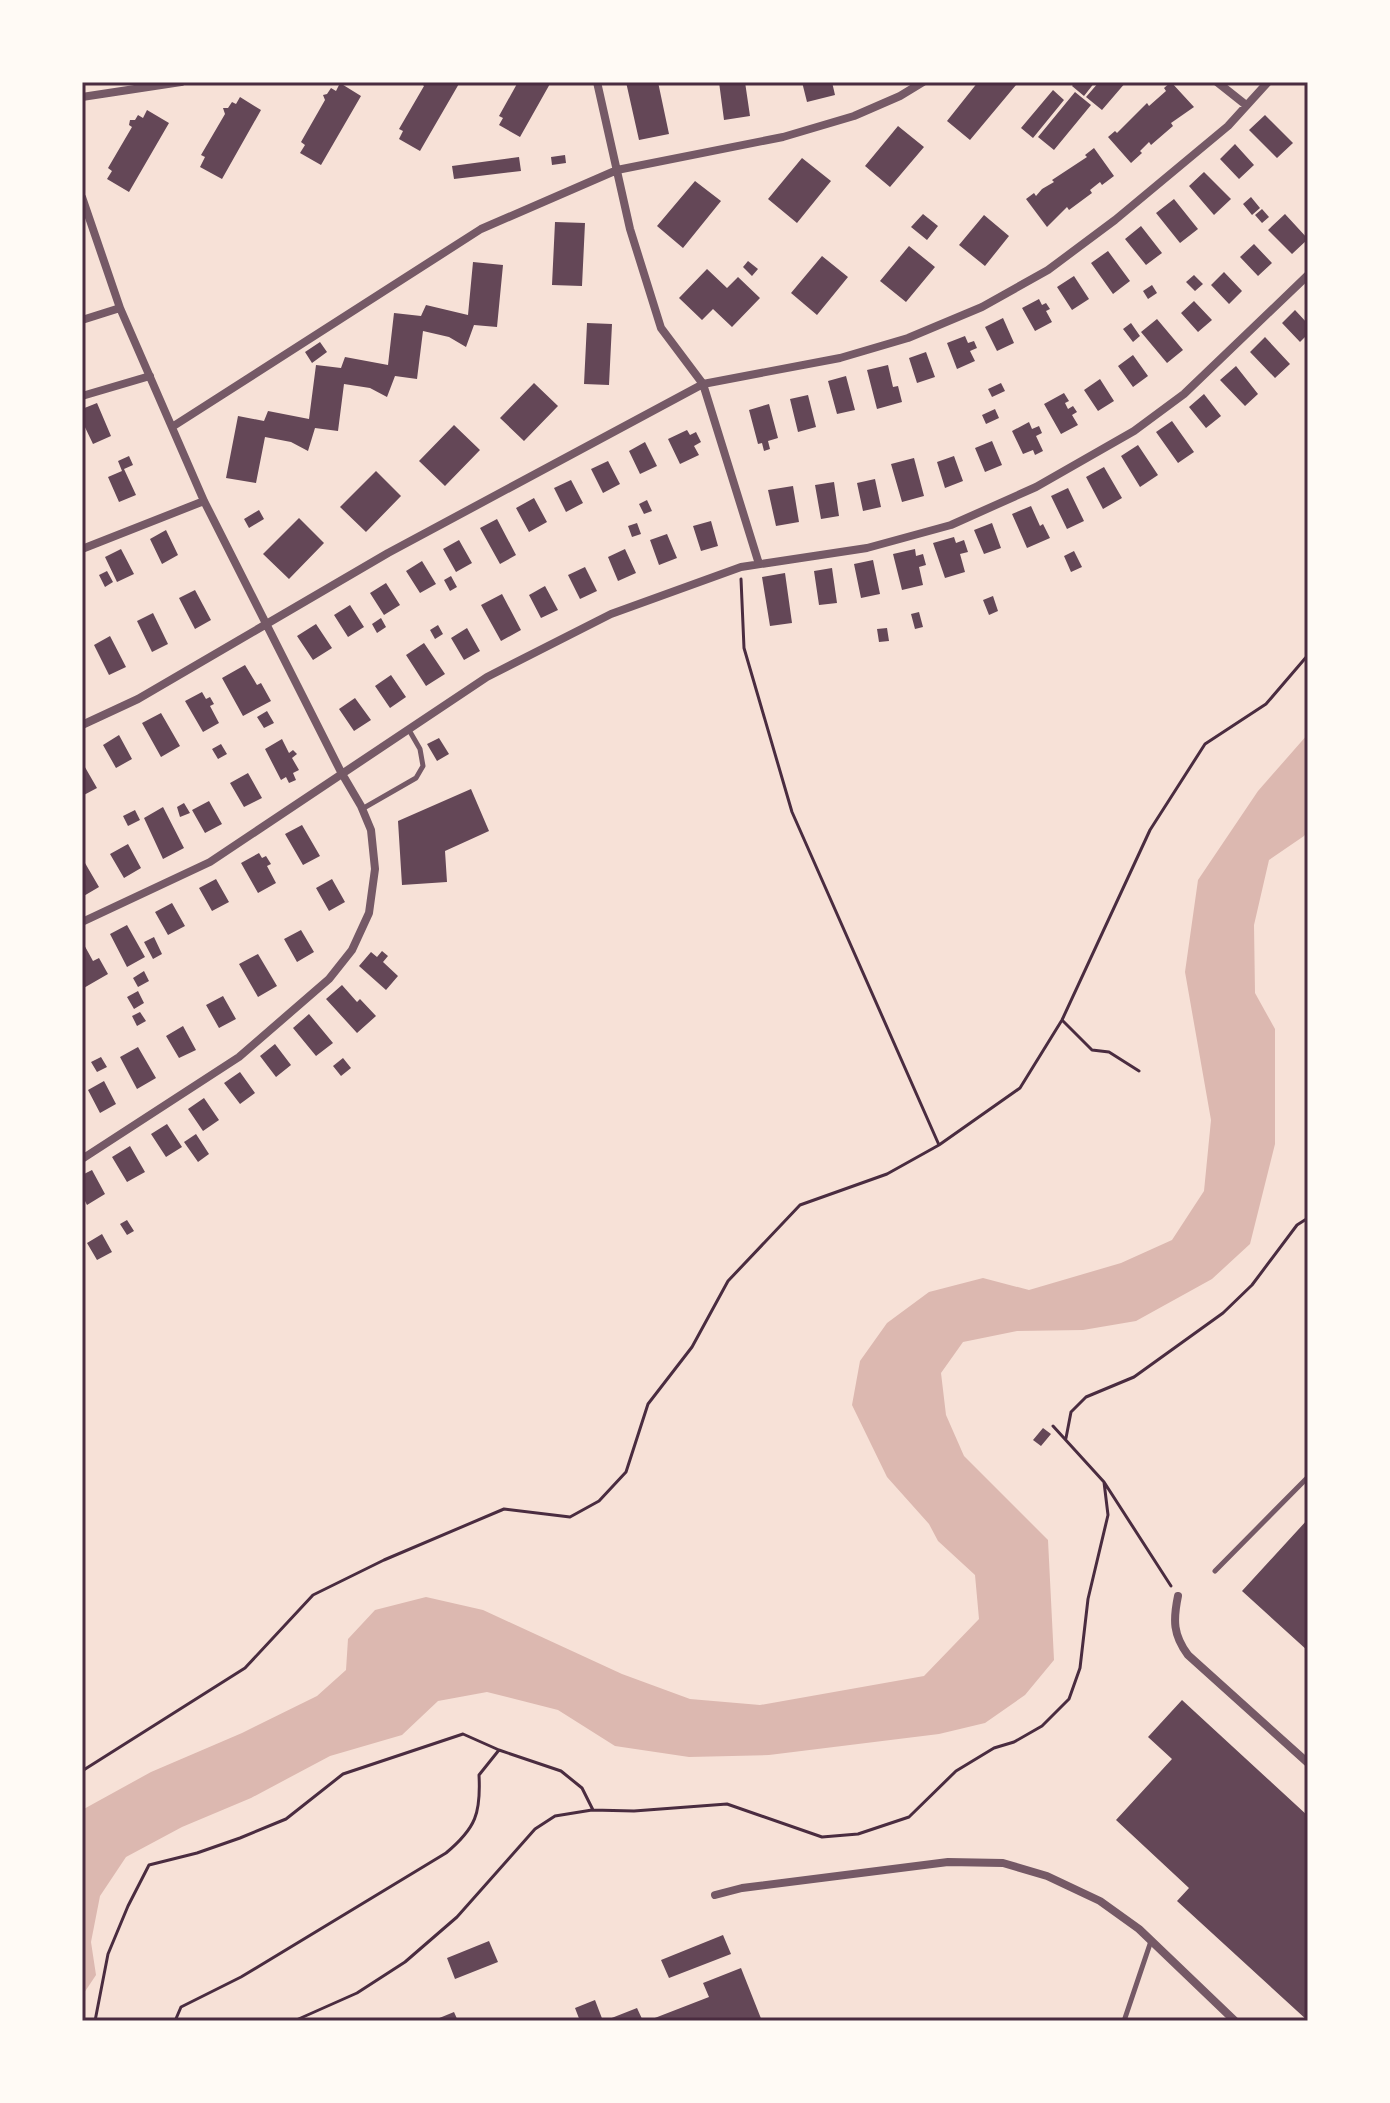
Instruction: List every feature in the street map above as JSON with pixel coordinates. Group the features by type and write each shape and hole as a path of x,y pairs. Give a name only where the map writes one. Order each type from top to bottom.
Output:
{"street":[{"path":"82,97 181,82"},
{"path":"597,82 630,229 661,328 703,384 759,564"},
{"path":"172,427 481,229 617,170 783,137 854,116 923,82"},
{"path":"1217,82 1246,105"},
{"path":"82,725 138,699 388,553 703,384 840,358 908,338 982,307 1048,270 1115,220 1228,126 1268,82"},
{"path":"82,197 120,308 204,501 362,809 371,830 375,869 369,913 352,950 329,979 239,1057 82,1159"},
{"path":"82,922 210,862 487,677 611,614 741,567 867,548 951,525 1036,487 1134,431 1184,394 1308,275"},
{"path":"82,320 120,308"},
{"path":"82,396 150,376"},
{"path":"82,549 204,501"},
{"path":"1178,1596 1173,1621 1177,1641 1188,1655 1308,1763"},
{"path":"715,1895 742,1888 940,1863 1003,1863 1047,1876 1100,1901 1151,1940 1235,2021"}],"lane":[{"path":"362,809 416,778 423,766 420,749 408,729"},
{"path":"1215,1571 1308,1477"},
{"path":"1124,2021 1151,1940"}],"path":[{"path":"741,567 744,648 792,812 939,1145"},
{"path":"82,1771 245,1668 313,1595 384,1560 504,1509 570,1517 599,1501 626,1472 648,1404 692,1347 728,1281 800,1205 887,1174 939,1145 1020,1088 1062,1020 1150,830 1205,744 1266,704 1308,655"},
{"path":"1062,1020 1092,1050 1109,1052 1139,1071"},
{"path":"1066,1438 1071,1412 1086,1397 1134,1377 1223,1313 1252,1285 1297,1225 1308,1218"},
{"path":"1053,1426 1104,1482 1178,1596"},
{"path":"294,2021 357,1993 405,1962 457,1917 535,1829 555,1816 593,1810 634,1811 727,1804 822,1837 858,1834 909,1817 956,1771 994,1748 1014,1742 1042,1726 1069,1699 1080,1668 1095,1561 1108,1515 1104,1482"},
{"path":"95,2021 108,1954 149,1865 197,1853 286,1819 343,1774 463,1734 561,1771 582,1788 593,1810"},
{"path":"175,2021 181,2007 241,1977 446,1853 465,1838 480,1806 479,1775 499,1750"}],"shaded area":[{"path":"1308,734 1308,830 1269,860 1254,925 1255,993 1275,1029 1275,1144 1250,1244 1212,1279 1136,1321 1083,1330 1017,1331 963,1342 941,1373 946,1415 964,1456 1048,1540 1054,1660 1025,1695 985,1723 939,1734 769,1755 689,1757 615,1746 558,1710 487,1692 438,1701 402,1735 330,1756 251,1798 182,1827 126,1857 100,1896 91,1942 96,1975 82,1996 82,1810 151,1772 242,1733 317,1696 346,1670 348,1639 375,1610 426,1597 483,1610 622,1674 690,1699 760,1705 924,1676 979,1619 975,1575 938,1541 929,1524 887,1477 852,1405 860,1361 887,1323 929,1292 983,1278 1029,1290 1121,1263 1172,1240 1204,1191 1211,1120 1185,972 1198,880 1258,791"}],"building":[{"path":"420,82 460,82 420,151 399,139 403,131 399,129 424,86"},
{"path":"518,82 551,82 520,137 499,125 503,118 499,116"},
{"path":"626,82 658,82 669,134 639,140"},
{"path":"719,82 745,82 750,116 724,120"},
{"path":"802,82 832,82 835,95 807,102"},
{"path":"978,82 1013,82 1016,85 970,140 947,121"},
{"path":"1075,82 1095,82 1084,96 1072,86"},
{"path":"1099,82 1126,82 1102,110 1086,97"},
{"path":"1171,82 1194,107 1171,123 1173,126 1151,145 1149,142 1131,163 1108,137 1115,131 1117,133 1147,103 1149,106"},
{"path":"340,83 361,96 321,165 300,153 305,145 301,142 325,100 323,95 331,88 336,91"},
{"path":"1053,90 1064,100 1033,138 1021,128"},
{"path":"1075,92 1091,105 1054,150 1038,137"},
{"path":"240,97 261,110 222,179 200,167 205,157 201,155 225,114 223,108 228,108 232,102 236,104"},
{"path":"147,110 169,123 129,192 107,179 112,171 108,168 132,127 130,120 135,120 138,115 143,118"},
{"path":"1265,115 1293,143 1277,158 1249,130"},
{"path":"898,126 924,147 890,187 865,166"},
{"path":"1235,144 1254,165 1239,179 1220,159"},
{"path":"1094,148 1114,176 1102,185 1100,182 1090,190 1092,193 1069,210 1067,207 1047,227 1026,199 1034,193 1036,196 1054,182 1052,180 1087,157 1085,155"},
{"path":"565,155 566,163 552,165 551,157"},
{"path":"519,157 521,171 454,179 452,166"},
{"path":"802,158 831,181 797,223 768,199"},
{"path":"1204,172 1231,199 1214,215 1189,186"},
{"path":"695,181 721,201 683,248 657,226"},
{"path":"1251,197 1260,208 1252,215 1243,204"},
{"path":"1174,199 1198,229 1180,243 1156,213"},
{"path":"1262,209 1269,217 1262,223 1255,215"},
{"path":"923,214 938,226 927,240 911,227"},
{"path":"1285,214 1308,239 1292,254 1268,230"},
{"path":"984,215 1009,236 985,266 959,245"},
{"path":"555,222 585,223 582,286 552,285"},
{"path":"1141,226 1162,253 1146,265 1125,239"},
{"path":"1254,244 1272,263 1258,276 1240,257"},
{"path":"909,246 935,267 906,302 880,281"},
{"path":"1108,251 1130,281 1113,294 1091,263"},
{"path":"822,256 848,277 817,315 791,293"},
{"path":"748,261 758,269 752,276 743,267"},
{"path":"473,262 503,265 497,327 474,325 466,347 449,337 423,331 417,379 395,376 387,397 370,388 344,384 338,431 315,428 308,451 291,442 265,437 256,483 226,478 238,416 264,421 268,411 309,419 316,365 341,368 345,357 388,365 394,313 421,316 426,305 468,315"},
{"path":"707,269 727,288 738,277 760,298 732,327 713,309 702,320 679,298"},
{"path":"1224,272 1242,291 1229,304 1211,285"},
{"path":"1194,275 1203,284 1195,291 1186,282"},
{"path":"1074,276 1089,299 1072,310 1057,287"},
{"path":"1152,285 1157,293 1148,299 1143,291"},
{"path":"1039,299 1042,305 1046,303 1050,309 1046,311 1052,322 1035,331 1022,308"},
{"path":"1194,301 1212,320 1198,332 1181,313"},
{"path":"1295,310 1308,324 1308,334 1300,342 1282,323"},
{"path":"1003,318 1014,343 997,351 985,327"},
{"path":"1157,319 1183,350 1167,363 1141,332"},
{"path":"587,323 612,324 609,385 584,384"},
{"path":"1131,323 1140,336 1133,342 1123,329"},
{"path":"965,336 968,343 974,341 977,348 970,351 975,361 957,369 947,343"},
{"path":"1265,337 1290,364 1275,378 1250,352"},
{"path":"320,342 327,352 312,363 305,352"},
{"path":"926,352 935,377 917,383 909,358"},
{"path":"1133,355 1148,376 1133,387 1118,366"},
{"path":"888,365 893,387 898,386 902,402 877,409 867,370"},
{"path":"1236,366 1258,394 1245,406 1220,380"},
{"path":"846,376 855,410 837,414 828,381"},
{"path":"1100,379 1114,401 1098,411 1084,390"},
{"path":"534,383 558,406 524,441 500,418"},
{"path":"1001,383 1005,391 992,397 988,389"},
{"path":"1064,393 1069,401 1065,403 1068,409 1073,406 1077,412 1072,415 1078,425 1061,434 1044,404"},
{"path":"1204,394 1221,416 1206,428 1189,407"},
{"path":"808,395 816,427 798,432 790,399"},
{"path":"97,403 111,436 93,444 82,421 82,409"},
{"path":"769,404 778,438 768,441 770,449 764,451 762,443 758,444 749,410"},
{"path":"995,409 999,418 986,424 982,415"},
{"path":"1172,421 1194,452 1178,463 1156,432"},
{"path":"1029,422 1032,429 1039,426 1042,433 1036,436 1043,451 1035,455 1033,450 1023,454 1012,431"},
{"path":"454,425 480,450 445,486 419,461"},
{"path":"687,430 690,435 696,432 701,442 694,446 699,455 680,464 668,439"},
{"path":"992,441 1002,465 985,472 975,448"},
{"path":"645,442 657,466 640,474 629,451"},
{"path":"1138,445 1158,475 1140,487 1121,456"},
{"path":"129,456 133,465 124,469 136,495 119,502 108,477 122,471 118,461"},
{"path":"954,456 963,481 945,488 937,462"},
{"path":"914,458 924,496 902,502 891,464"},
{"path":"608,461 620,484 603,493 591,469"},
{"path":"1104,467 1122,498 1103,509 1086,477"},
{"path":"376,471 401,496 366,532 340,507"},
{"path":"875,479 881,507 863,511 857,483"},
{"path":"571,480 583,503 566,512 554,488"},
{"path":"834,482 839,516 821,519 815,485"},
{"path":"793,486 799,522 776,526 768,490"},
{"path":"1068,488 1084,521 1067,529 1051,496"},
{"path":"534,498 547,522 529,532 516,508"},
{"path":"647,500 652,511 644,514 639,504"},
{"path":"1031,506 1040,526 1043,524 1050,538 1027,548 1012,514"},
{"path":"259,510 264,519 249,528 244,519"},
{"path":"299,518 324,543 289,579 263,554"},
{"path":"497,519 516,555 500,564 480,528"},
{"path":"711,521 718,546 701,551 693,526"},
{"path":"637,523 641,534 632,537 628,526"},
{"path":"992,523 1001,548 984,554 974,530"},
{"path":"166,530 178,555 162,564 150,539"},
{"path":"667,534 677,558 659,565 650,540"},
{"path":"954,537 956,543 964,540 968,552 960,554 965,572 945,578 933,543"},
{"path":"459,540 472,563 456,572 443,549"},
{"path":"121,549 134,574 117,582 105,557"},
{"path":"625,549 636,573 618,581 608,557"},
{"path":"915,549 916,556 923,554 926,565 919,567 923,585 902,590 893,554"},
{"path":"1074,551 1082,567 1071,572 1064,556"},
{"path":"873,560 880,594 861,598 854,564"},
{"path":"422,561 436,584 420,593 406,571"},
{"path":"585,567 597,591 580,599 568,575"},
{"path":"832,568 837,603 819,605 814,571"},
{"path":"107,571 113,582 105,587 99,575"},
{"path":"785,573 792,623 770,626 762,577"},
{"path":"451,576 457,587 450,591 444,580"},
{"path":"386,583 400,605 384,615 370,593"},
{"path":"545,586 558,610 541,618 529,595"},
{"path":"195,590 211,620 195,629 179,598"},
{"path":"502,594 521,630 501,641 481,605"},
{"path":"993,596 998,611 989,615 983,600"},
{"path":"350,605 364,627 348,637 334,615"},
{"path":"919,612 923,627 915,629 911,614"},
{"path":"153,613 168,644 152,652 137,621"},
{"path":"381,618 386,627 377,633 372,624"},
{"path":"316,624 332,648 313,660 297,636"},
{"path":"438,625 443,634 435,639 430,630"},
{"path":"467,628 480,651 464,660 451,638"},
{"path":"887,628 889,641 879,642 877,629"},
{"path":"110,636 126,667 109,675 94,645"},
{"path":"424,643 445,674 426,686 406,655"},
{"path":"245,665 257,685 261,683 271,701 243,716 222,678"},
{"path":"391,675 406,697 390,708 375,686"},
{"path":"202,692 214,704 210,706 219,723 203,732 185,701"},
{"path":"355,698 371,720 354,731 339,709"},
{"path":"267,711 274,723 264,728 257,717"},
{"path":"161,713 180,746 161,757 142,723"},
{"path":"119,735 132,759 116,768 103,745"},
{"path":"439,738 449,754 437,761 427,744"},
{"path":"282,739 289,753 293,750 297,754 292,758 299,770 293,773 296,780 289,783 286,777 281,780 265,749"},
{"path":"221,744 227,754 218,759 212,749"},
{"path":"82,762 97,788 82,796"},
{"path":"248,773 262,798 244,807 230,783"},
{"path":"471,789 489,831 445,851 447,882 402,885 398,821"},
{"path":"209,801 222,824 205,833 192,810"},
{"path":"184,803 190,813 180,817 177,807"},
{"path":"163,807 184,848 163,859 144,818"},
{"path":"135,810 140,820 128,826 123,816"},
{"path":"302,825 320,856 303,865 285,834"},
{"path":"128,844 141,868 124,878 110,854"},
{"path":"259,853 262,858 266,856 271,864 267,866 276,883 258,893 241,863"},
{"path":"85,863 99,887 82,897 82,865"},
{"path":"216,879 229,902 212,911 199,888"},
{"path":"332,879 345,902 329,911 316,888"},
{"path":"172,903 185,926 168,935 155,912"},
{"path":"127,925 145,957 127,967 110,934"},
{"path":"301,930 314,952 297,962 284,939"},
{"path":"154,937 162,954 153,959 144,942"},
{"path":"82,941 93,961 99,958 108,974 82,989"},
{"path":"382,951 388,956 383,962 398,976 386,990 359,966 371,952 377,957"},
{"path":"258,954 277,986 258,997 239,964"},
{"path":"144,971 149,981 138,987 133,978"},
{"path":"342,985 357,1002 360,999 376,1016 357,1033 326,999"},
{"path":"138,991 144,1003 134,1009 127,997"},
{"path":"223,996 236,1019 219,1028 206,1005"},
{"path":"140,1012 146,1021 137,1026 132,1016"},
{"path":"309,1014 333,1043 316,1056 293,1028"},
{"path":"183,1026 196,1050 179,1058 166,1036"},
{"path":"275,1044 291,1065 276,1077 260,1056"},
{"path":"138,1047 156,1078 137,1089 120,1057"},
{"path":"101,1057 107,1067 97,1072 91,1062"},
{"path":"343,1058 351,1068 341,1076 333,1066"},
{"path":"240,1072 255,1093 240,1104 224,1083"},
{"path":"104,1081 116,1104 100,1113 88,1090"},
{"path":"204,1098 219,1120 203,1131 188,1109"},
{"path":"167,1124 182,1147 166,1157 151,1134"},
{"path":"196,1134 209,1154 198,1162 184,1142"},
{"path":"130,1146 145,1172 127,1182 112,1157"},
{"path":"92,1170 105,1194 87,1205 82,1195 82,1175"},
{"path":"127,1220 134,1231 127,1235 120,1224"},
{"path":"102,1234 112,1252 97,1260 87,1243"},
{"path":"1043,1428 1051,1434 1041,1446 1033,1440"},
{"path":"1308,1519 1308,1651 1242,1591"},
{"path":"1182,1700 1308,1816 1308,2021 1177,1901 1189,1888 1116,1820 1172,1759 1148,1737"},
{"path":"723,1935 731,1954 669,1978 661,1960"},
{"path":"489,1941 498,1962 455,1979 447,1958"},
{"path":"741,1968 762,2021 647,2021 709,1997 703,1983"},
{"path":"595,2000 603,2021 580,2021 575,2008"},
{"path":"637,2008 643,2021 604,2021"},
{"path":"454,2012 458,2021 432,2021"}]}
